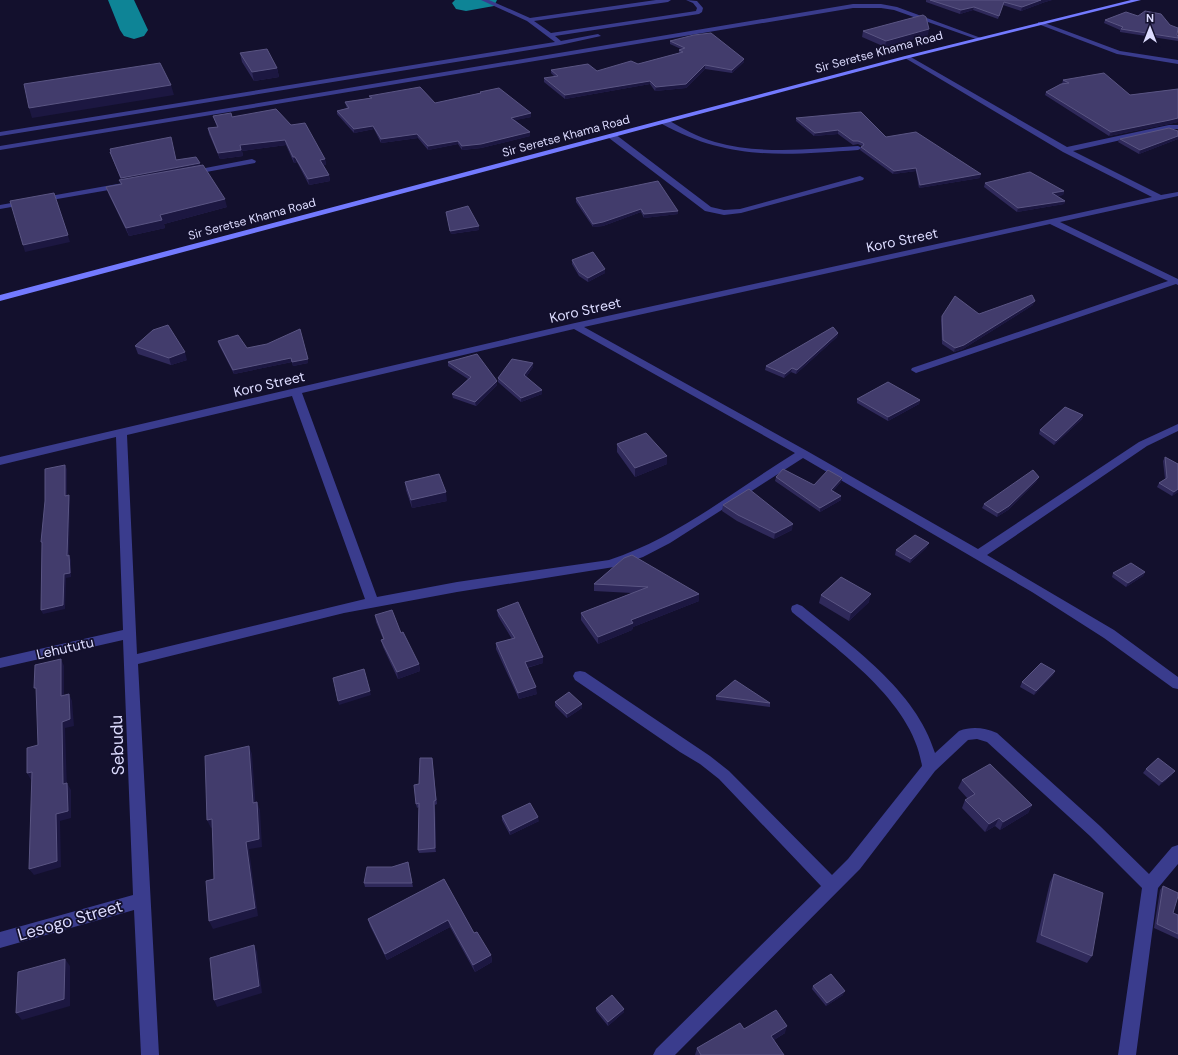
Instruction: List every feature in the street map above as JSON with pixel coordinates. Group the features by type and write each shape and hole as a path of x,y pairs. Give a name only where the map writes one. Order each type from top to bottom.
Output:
{"main road":[{"name":"Sir Seretse Khama Road","path":"0,298 978,38 1138,0"}],"street":[{"path":"484,0 529,20 560,43"},
{"path":"529,20 668,0"},
{"path":"550,35 699,12 700,8 695,2 688,0"},
{"path":"0,148 853,6 881,6 895,8 978,38"},
{"path":"1040,23 1118,53 1178,62"},
{"path":"0,134 598,36"},
{"path":"907,57 1066,150 1160,198"},
{"path":"665,122 691,135 714,143 750,150 858,148"},
{"path":"1066,150 1169,127 1178,128"},
{"path":"612,136 708,209 718,212 729,213 741,211 860,178"},
{"path":"184,174 252,161"},
{"path":"0,207 130,183"},
{"name":"Koro Street","path":"0,461 575,326 1178,194"},
{"path":"1052,222 1177,281"},
{"path":"916,370 1177,281"},
{"path":"575,326 802,453 978,555 1109,634 1178,684"},
{"path":"296,392 372,602"},
{"path":"978,555 1143,444 1178,427"},
{"name":"Sebudu","path":"120,433 132,660 141,900 150,1055"},
{"path":"132,660 372,602 457,587 610,564 624,560 651,548 698,520 802,453"},
{"path":"797,609 859,662 898,701 914,723 920,735 930,767"},
{"name":"Lehututu","path":"0,662 130,633"},
{"path":"580,676 685,748 706,760 724,775 832,886"},
{"path":"662,1055 854,864 930,767 964,735 977,733 992,737 1095,831 1150,885"},
{"path":"1127,1055 1150,885 1178,852"},
{"name":"Lesogo Street","path":"0,940 141,900"}],"building":[{"path":"930,0 1041,0 1022,7 1004,2 999,16 974,7 961,10"},
{"path":"1145,11 1161,14 1170,25 1178,28 1178,38 1121,29 1123,27 1105,20 1126,12 1138,16"},
{"path":"923,15 926,17 929,29 886,41 863,31"},
{"path":"711,33 744,59 732,70 705,65 686,84 656,87 650,81 565,95 544,78 558,76 551,70 588,64 597,71 631,61 638,64 683,52 679,50 685,48 670,41 694,35"},
{"path":"267,49 277,68 252,72 240,53"},
{"path":"160,63 171,85 29,108 24,84"},
{"path":"1104,73 1130,95 1178,89 1178,118 1111,132 1046,92 1061,84 1069,83 1063,80"},
{"path":"420,87 435,103 499,88 531,113 511,118 530,132 481,144 462,146 458,141 428,146 417,134 381,139 373,126 354,129 337,111 349,108 345,102 372,98 369,96"},
{"path":"276,109 291,125 305,123 325,159 320,160 329,175 308,179 295,157 293,157 285,140 240,145 241,150 218,153 208,128 218,127 213,116 231,113 232,117"},
{"path":"861,112 886,137 916,132 981,174 920,185 916,168 894,171 861,147 864,145 863,143 853,141 838,130 815,133 796,118"},
{"path":"1169,128 1178,131 1178,136 1140,150 1120,139"},
{"path":"171,137 176,160 196,157 200,163 121,178 110,149"},
{"path":"203,165 225,199 160,215 162,220 126,228 106,187 122,184 119,180"},
{"path":"1030,172 1064,191 1052,193 1065,201 1018,208 985,183"},
{"path":"658,181 678,211 644,214 641,209 593,224 576,198"},
{"path":"54,193 68,235 23,245 10,201"},
{"path":"468,206 479,226 450,231 446,212"},
{"path":"593,252 605,269 588,278 579,272 572,260"},
{"path":"1032,295 1035,301 964,345 955,348 943,340 942,316 955,296 979,314"},
{"path":"168,325 185,352 169,358 135,346 153,330"},
{"path":"833,327 838,333 797,370 792,368 785,374 766,366"},
{"path":"300,329 308,359 292,362 291,358 233,370 218,341 238,335 247,348 267,344"},
{"path":"477,354 497,381 475,402 452,394 471,377 448,362"},
{"path":"512,359 533,363 524,375 542,390 521,398 498,378"},
{"path":"888,382 920,400 888,417 857,399"},
{"path":"1065,407 1083,415 1056,441 1040,430"},
{"path":"646,433 667,456 635,468 617,444"},
{"path":"1165,457 1178,464 1178,489 1174,492 1159,483 1167,478"},
{"path":"65,465 65,496 69,495 67,556 69,555 70,573 64,574 63,605 41,610 41,542 45,501 45,469"},
{"path":"783,469 814,485 828,470 842,478 831,490 841,496 820,508 776,477"},
{"path":"1033,470 1039,477 1009,506 998,513 984,504"},
{"path":"439,474 446,492 411,500 405,482"},
{"path":"749,489 793,524 775,533 738,515 723,505"},
{"path":"915,535 929,543 911,559 896,550"},
{"path":"632,555 699,594 631,620 633,623 598,637 581,613 648,587 594,584 624,558"},
{"path":"1131,563 1145,572 1128,583 1113,573"},
{"path":"841,577 871,594 851,613 821,595"},
{"path":"518,602 543,657 525,662 536,687 518,693 496,643 515,638 497,610"},
{"path":"392,610 401,633 403,632 419,664 397,672 381,640 384,639 375,615"},
{"path":"61,659 61,696 69,694 70,719 62,722 63,784 67,783 68,811 56,814 57,861 29,869 32,772 27,773 27,748 38,745 36,688 34,688 35,665"},
{"path":"1041,663 1055,671 1036,691 1022,682"},
{"path":"364,669 370,691 338,701 333,678"},
{"path":"735,680 770,703 716,696"},
{"path":"569,692 582,704 567,714 555,702"},
{"path":"249,746 253,803 257,802 259,839 246,842 255,908 209,921 206,881 214,879 212,819 207,820 205,756"},
{"path":"420,758 432,758 436,800 434,801 435,848 418,850 419,803 416,804 414,785 419,784"},
{"path":"1158,758 1175,771 1162,782 1146,769"},
{"path":"990,764 1032,805 1003,822 999,818 989,824 965,800 975,794 962,780"},
{"path":"530,803 538,817 510,831 502,816"},
{"path":"408,862 412,883 364,883 367,867 392,867"},
{"path":"1054,874 1103,893 1092,956 1041,935"},
{"path":"444,879 474,933 477,932 491,955 473,965 448,920 385,954 368,919"},
{"path":"1163,886 1178,893 1173,913 1178,915 1178,934 1157,924"},
{"path":"254,945 259,986 214,1000 210,958"},
{"path":"65,959 64,999 16,1013 18,972"},
{"path":"831,974 845,991 827,1003 813,986"},
{"path":"612,995 624,1009 608,1022 596,1008"},
{"path":"776,1010 787,1026 771,1036 784,1055 701,1055 697,1048 740,1023 744,1029"}],"taxiway":[{"path":"121,0 134,30"},
{"path":"466,3 484,0"}]}
